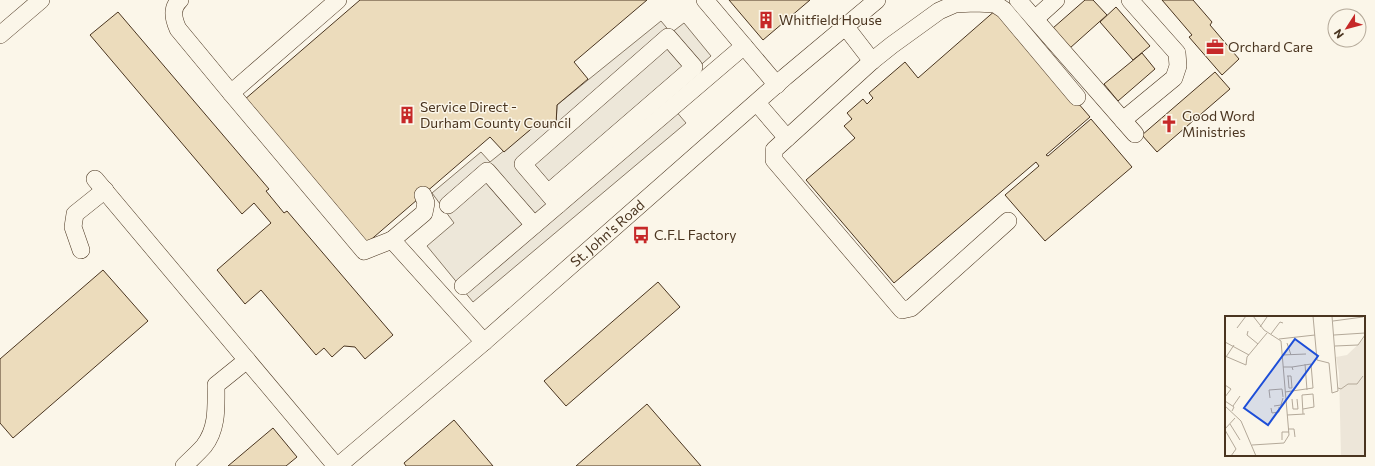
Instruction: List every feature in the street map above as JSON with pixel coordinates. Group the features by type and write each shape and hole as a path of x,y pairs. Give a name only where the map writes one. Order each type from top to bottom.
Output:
{"street":[{"path":"0,35 41,0"},
{"path":"180,0 177,3 173,17 178,28 364,251 392,240 424,212 426,203 423,194"},
{"path":"231,93 338,0"},
{"path":"705,0 777,84"},
{"path":"1018,0 1135,134"},
{"path":"1035,19 1056,0"},
{"path":"1123,120 1174,78 1178,66 1176,53 1130,0"},
{"name":"St. John's Road","path":"337,466 484,342 871,2"},
{"path":"1008,222 911,308 902,310 774,160 774,150 872,61 939,11 955,4 995,4 1004,10 1077,97"},
{"path":"845,26 872,61"},
{"path":"464,286 534,225 553,199 694,67 668,37 523,164 553,199"},
{"path":"553,199 744,46"},
{"path":"756,103 787,138"},
{"path":"448,205 487,171 534,225"},
{"path":"81,250 73,227 75,214 100,184 337,466"},
{"path":"392,240 484,342"},
{"path":"184,466 204,445 214,428 216,415 216,385 247,360"}],"shaded area":[{"path":"661,21 671,33 684,23 711,56 664,97 686,123 473,302 427,246 454,223 432,193 481,152 490,162 537,124 556,125 557,105"}],"building":[{"name":"Service Direct - Durham County Council","path":"360,0 647,0 574,62 588,79 557,105 556,125 537,124 504,152 490,137 367,243 244,100"},
{"name":"Whitfield House","path":"729,0 810,0 763,40"},
{"path":"1085,0 1093,0 1107,15 1070,48 1053,28"},
{"path":"1162,0 1193,0 1212,22 1210,25 1239,59 1222,75 1189,37 1192,35"},
{"path":"1116,7 1150,46 1133,60 1100,22"},
{"path":"997,9 1090,117 1046,155 1048,156 1091,119 1132,167 1045,241 1005,195 1039,166 1036,162 894,283 806,180 855,138 844,126 852,119 847,113 863,99 867,104 873,98 869,93 905,62 918,78"},
{"path":"118,12 269,189 266,191 284,213 287,211 393,335 365,359 355,347 344,346 332,357 324,348 316,355 261,290 245,304 217,270 271,223 254,203 242,214 90,35"},
{"path":"1142,53 1155,69 1118,101 1104,84"},
{"path":"1215,72 1230,89 1157,152 1142,135"},
{"path":"103,270 148,321 13,438 0,423 0,359"},
{"path":"658,282 680,307 566,406 544,381"},
{"path":"647,404 701,466 576,466"},
{"path":"454,420 493,466 406,466 404,463"},
{"path":"273,428 297,457 286,466 228,466"}],"place":[{"name":"Whitfield House","path":"766,20"},
{"name":"Orchard Care","path":"1215,47"},
{"name":"Service Direct - Durham County Council","path":"407,115"},
{"name":"Good Word Ministries","path":"1169,124"},
{"name":"C.F.L Factory","path":"641,235"}]}
